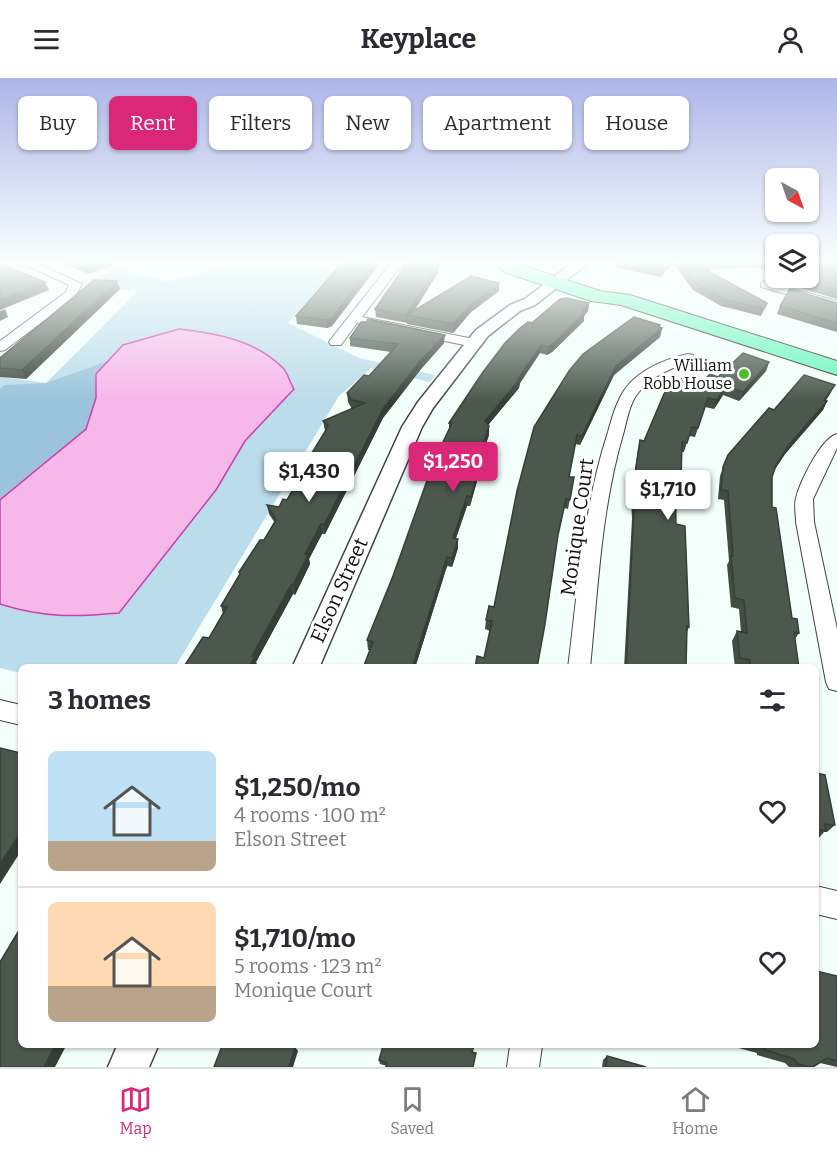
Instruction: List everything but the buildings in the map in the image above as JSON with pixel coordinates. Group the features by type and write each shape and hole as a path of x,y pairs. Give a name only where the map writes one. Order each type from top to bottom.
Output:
{"main road":[{"path":"654,309 837,368"}],"street":[{"path":"0,347 51,309"},
{"path":"336,342 362,309"},
{"name":"Elson Street","path":"306,664 412,427 425,406 482,333 513,309"},
{"path":"354,319 474,343"},
{"name":"Monique Court","path":"579,664 600,486 614,435 631,390 651,374 671,363 688,358"},
{"path":"837,439 828,448 804,499 805,522 837,682"},
{"path":"0,710 18,714"},
{"path":"819,901 837,905"},
{"path":"128,1067 137,1048"},
{"path":"523,1067 526,1048"}],"shaded area":[{"path":"120,309 300,309 288,323 359,358 435,375 430,382 371,368 339,396 177,664 18,664 18,672 0,668 0,377 46,383"},
{"path":"179,329 221,336 248,344 272,358 283,368 294,389 245,441 216,490 119,613 45,614 0,604 0,500 86,429 96,398 96,374 123,345"},
{"path":"108,361 96,374 96,398 86,429 0,500 0,389 4,385 46,383"}],"place":[{"name":"William Robb House","path":"744,374"}]}
